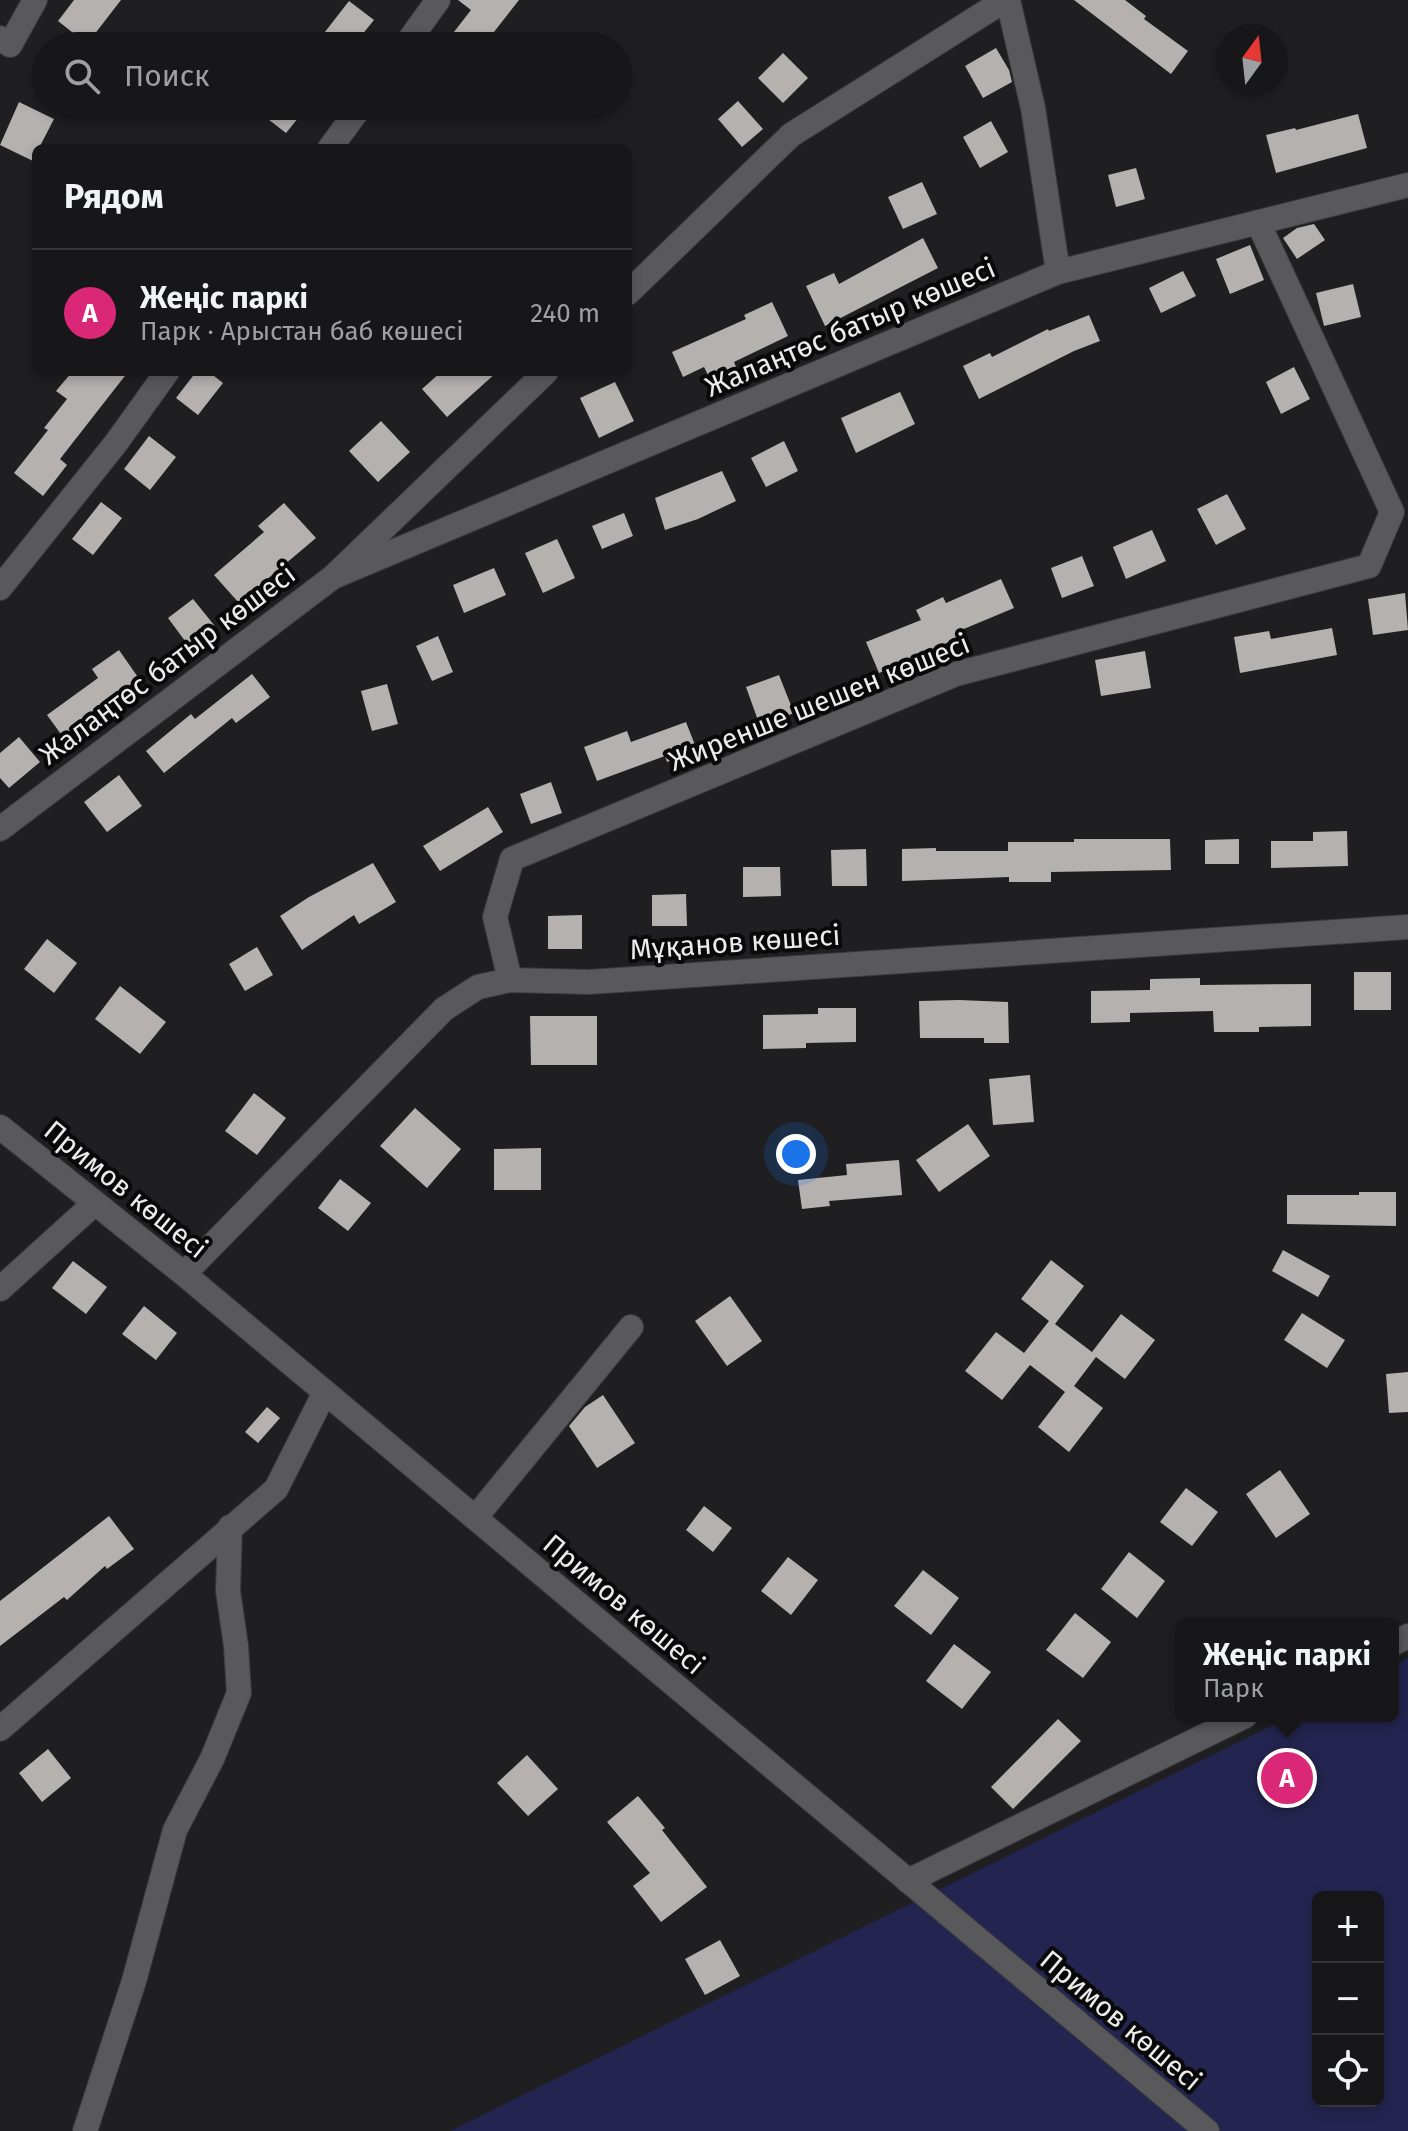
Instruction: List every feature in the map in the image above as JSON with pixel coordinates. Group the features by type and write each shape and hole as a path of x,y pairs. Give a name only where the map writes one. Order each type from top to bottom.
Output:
{"street":[{"path":"0,38 10,45 35,0"},
{"path":"415,32 438,0"},
{"path":"632,289 791,135 1006,0 1033,108 1058,272"},
{"path":"333,144 351,120"},
{"name":"Жалаңтөс батыр көшесі","path":"333,577 1058,272 1408,185"},
{"name":"Жиренше шешен көшесі","path":"510,980 495,917 512,859 956,674 1369,566 1392,512 1258,222"},
{"path":"0,588 116,443 164,376"},
{"name":"Жалаңтөс батыр көшесі","path":"0,829 333,577 542,376"},
{"name":"Мұқанов көшесі","path":"184,1274 444,1009 478,987 510,980 589,982 1408,927"},
{"name":"Примов көшесі","path":"0,1127 184,1274 1207,2131"},
{"path":"0,1289 95,1203"},
{"path":"475,1518 631,1327"},
{"path":"0,1729 276,1489 325,1392"},
{"path":"85,2131 134,1981 175,1830 212,1759 239,1693 228,1591 230,1527"},
{"path":"908,1881 1233,1722"}],"shaded area":[{"path":"1408,1658 1408,2131 450,2131 1279,1722 1399,1722 1399,1663"}],"building":[{"path":"74,0 121,0 96,32 72,32 58,21"},
{"path":"458,0 519,0 494,32 454,32 471,10"},
{"path":"1074,0 1125,0 1146,16 1144,19 1188,51 1171,74"},
{"path":"349,1 374,20 364,32 325,32"},
{"path":"996,48 1012,82 983,98 965,66"},
{"path":"783,53 808,78 783,103 758,78"},
{"path":"738,101 763,129 742,147 718,119"},
{"path":"19,102 32,108 32,120 53,120 41,144 32,144 32,161 0,145"},
{"path":"1358,114 1367,148 1276,173 1266,135"},
{"path":"269,120 297,120 286,133"},
{"path":"991,121 1008,152 980,168 963,137"},
{"path":"1136,168 1145,199 1116,207 1108,175"},
{"path":"922,182 937,214 903,229 888,197"},
{"path":"1314,224 1325,240 1297,259 1283,238 1297,228"},
{"path":"923,238 938,268 825,326 806,286 834,273 839,284"},
{"path":"1250,245 1264,280 1230,294 1216,259"},
{"path":"1183,271 1196,296 1161,313 1149,288"},
{"path":"1353,284 1361,317 1324,326 1316,293"},
{"path":"772,302 788,336 734,362 736,367 710,379 704,367 683,377 672,352 746,319 744,315"},
{"path":"1089,315 1100,341 979,399 963,366 990,353 992,357 1048,329"},
{"path":"1294,367 1310,399 1281,414 1266,382"},
{"path":"69,376 125,376 60,459 67,465 43,496 14,473 48,430 44,428 67,399 56,391"},
{"path":"193,376 214,376 223,383 198,415 176,398"},
{"path":"437,376 493,376 447,417 422,389"},
{"path":"615,382 634,421 599,438 580,398"},
{"path":"900,392 915,424 856,453 841,418"},
{"path":"381,421 410,452 378,482 349,451"},
{"path":"149,436 176,457 150,490 124,469"},
{"path":"784,441 798,471 766,487 751,458"},
{"path":"722,471 736,501 665,530 655,498"},
{"path":"1227,494 1246,529 1216,545 1197,509"},
{"path":"101,502 122,518 93,555 72,539"},
{"path":"284,503 316,538 239,603 214,575 264,532 258,526"},
{"path":"624,513 633,536 602,549 592,526"},
{"path":"1152,530 1166,561 1126,579 1113,547"},
{"path":"557,539 575,578 543,593 525,553"},
{"path":"1082,556 1094,586 1062,598 1051,568"},
{"path":"494,568 506,595 464,613 453,585"},
{"path":"1001,579 1014,608 959,631 961,636 879,673 866,642 921,620 916,610 943,597 946,603"},
{"path":"1405,593 1408,630 1373,635 1368,599"},
{"path":"193,599 214,625 188,645 168,618"},
{"path":"1332,628 1337,655 1240,673 1234,637 1269,631 1271,639"},
{"path":"438,636 453,672 432,681 416,646"},
{"path":"119,650 142,683 90,719 92,722 66,741 47,715 98,678 92,669"},
{"path":"1145,651 1151,688 1101,696 1095,660"},
{"path":"252,674 270,697 236,723 232,718 164,773 146,751 191,714 195,719"},
{"path":"779,675 794,713 760,726 746,687"},
{"path":"387,684 398,724 372,731 361,691"},
{"path":"686,722 697,750 667,762 665,756 597,781 584,747 627,731 631,742"},
{"path":"19,737 40,762 9,788 0,778 0,753"},
{"path":"119,775 142,806 107,832 84,802"},
{"path":"551,782 562,813 531,824 520,794"},
{"path":"488,807 503,832 440,871 423,846"},
{"path":"1347,831 1348,866 1271,868 1271,841 1313,841 1313,832"},
{"path":"1074,839 1170,839 1171,870 1051,872 1051,882 1009,882 1009,877 902,881 902,849 1008,851 1008,842 1074,842"},
{"path":"1239,839 1239,864 1205,864 1205,840"},
{"path":"866,849 867,886 832,886 831,850"},
{"path":"373,863 396,902 359,924 354,915 302,950 280,916"},
{"path":"743,867 780,867 781,896 743,897"},
{"path":"686,894 687,926 652,926 652,895"},
{"path":"582,915 582,949 548,949 548,916"},
{"path":"47,939 77,963 54,993 24,969"},
{"path":"257,947 273,975 245,991 229,964"},
{"path":"1354,972 1391,972 1391,1010 1354,1010"},
{"path":"1200,978 1200,985 1311,984 1311,1026 1259,1027 1259,1032 1214,1032 1213,1011 1130,1013 1130,1022 1091,1023 1091,991 1150,990 1150,979"},
{"path":"120,986 166,1022 140,1054 95,1019"},
{"path":"919,1001 1008,1002 1009,1043 984,1043 984,1038 920,1038"},
{"path":"818,1008 856,1008 856,1042 806,1043 806,1048 763,1049 763,1015 818,1014"},
{"path":"530,1016 597,1016 597,1065 531,1065"},
{"path":"1030,1075 1034,1122 993,1125 989,1079"},
{"path":"254,1093 286,1118 257,1155 225,1131"},
{"path":"415,1108 461,1149 427,1188 380,1146"},
{"path":"968,1124 990,1156 939,1192 916,1160"},
{"path":"541,1148 541,1190 494,1190 494,1149"},
{"path":"899,1160 902,1195 829,1201 830,1206 802,1209 798,1180 847,1175 846,1164"},
{"path":"340,1179 371,1203 348,1231 318,1208"},
{"path":"1359,1192 1396,1192 1396,1226 1287,1224 1287,1195 1359,1195"},
{"path":"1283,1250 1330,1276 1318,1297 1272,1271"},
{"path":"1051,1260 1084,1286 1055,1324 1092,1352 1121,1314 1155,1340 1125,1379 1096,1357 1074,1386 1103,1408 1069,1452 1038,1427 1065,1392 1030,1365 1002,1400 965,1371 996,1332 1024,1353 1049,1321 1021,1299"},
{"path":"73,1261 107,1287 86,1314 52,1288"},
{"path":"730,1296 762,1341 727,1366 695,1321"},
{"path":"144,1306 177,1333 156,1360 122,1334"},
{"path":"1302,1313 1345,1340 1327,1368 1284,1340"},
{"path":"1408,1372 1408,1412 1389,1413 1386,1374"},
{"path":"603,1395 635,1443 597,1468 569,1426 585,1407"},
{"path":"267,1407 280,1418 258,1443 245,1432"},
{"path":"1280,1470 1310,1514 1276,1538 1246,1494"},
{"path":"1186,1488 1218,1512 1192,1546 1160,1522"},
{"path":"704,1506 732,1528 713,1552 686,1530"},
{"path":"109,1516 134,1549 107,1569 105,1566 67,1600 64,1597 0,1646 0,1601"},
{"path":"1129,1552 1165,1581 1137,1618 1101,1589"},
{"path":"788,1557 818,1580 791,1615 761,1591"},
{"path":"923,1570 959,1598 931,1635 894,1606"},
{"path":"1075,1613 1111,1642 1083,1678 1046,1650"},
{"path":"954,1644 991,1672 962,1709 926,1681"},
{"path":"1058,1719 1081,1741 1013,1809 991,1787"},
{"path":"48,1749 71,1778 42,1802 19,1773"},
{"path":"527,1755 558,1789 528,1816 497,1783"},
{"path":"638,1796 707,1887 661,1922 633,1886 650,1873 607,1822"},
{"path":"720,1940 740,1976 705,1995 685,1959"}],"place":[{"name":"Жеңіс паркі","path":"1287,1778"}]}
